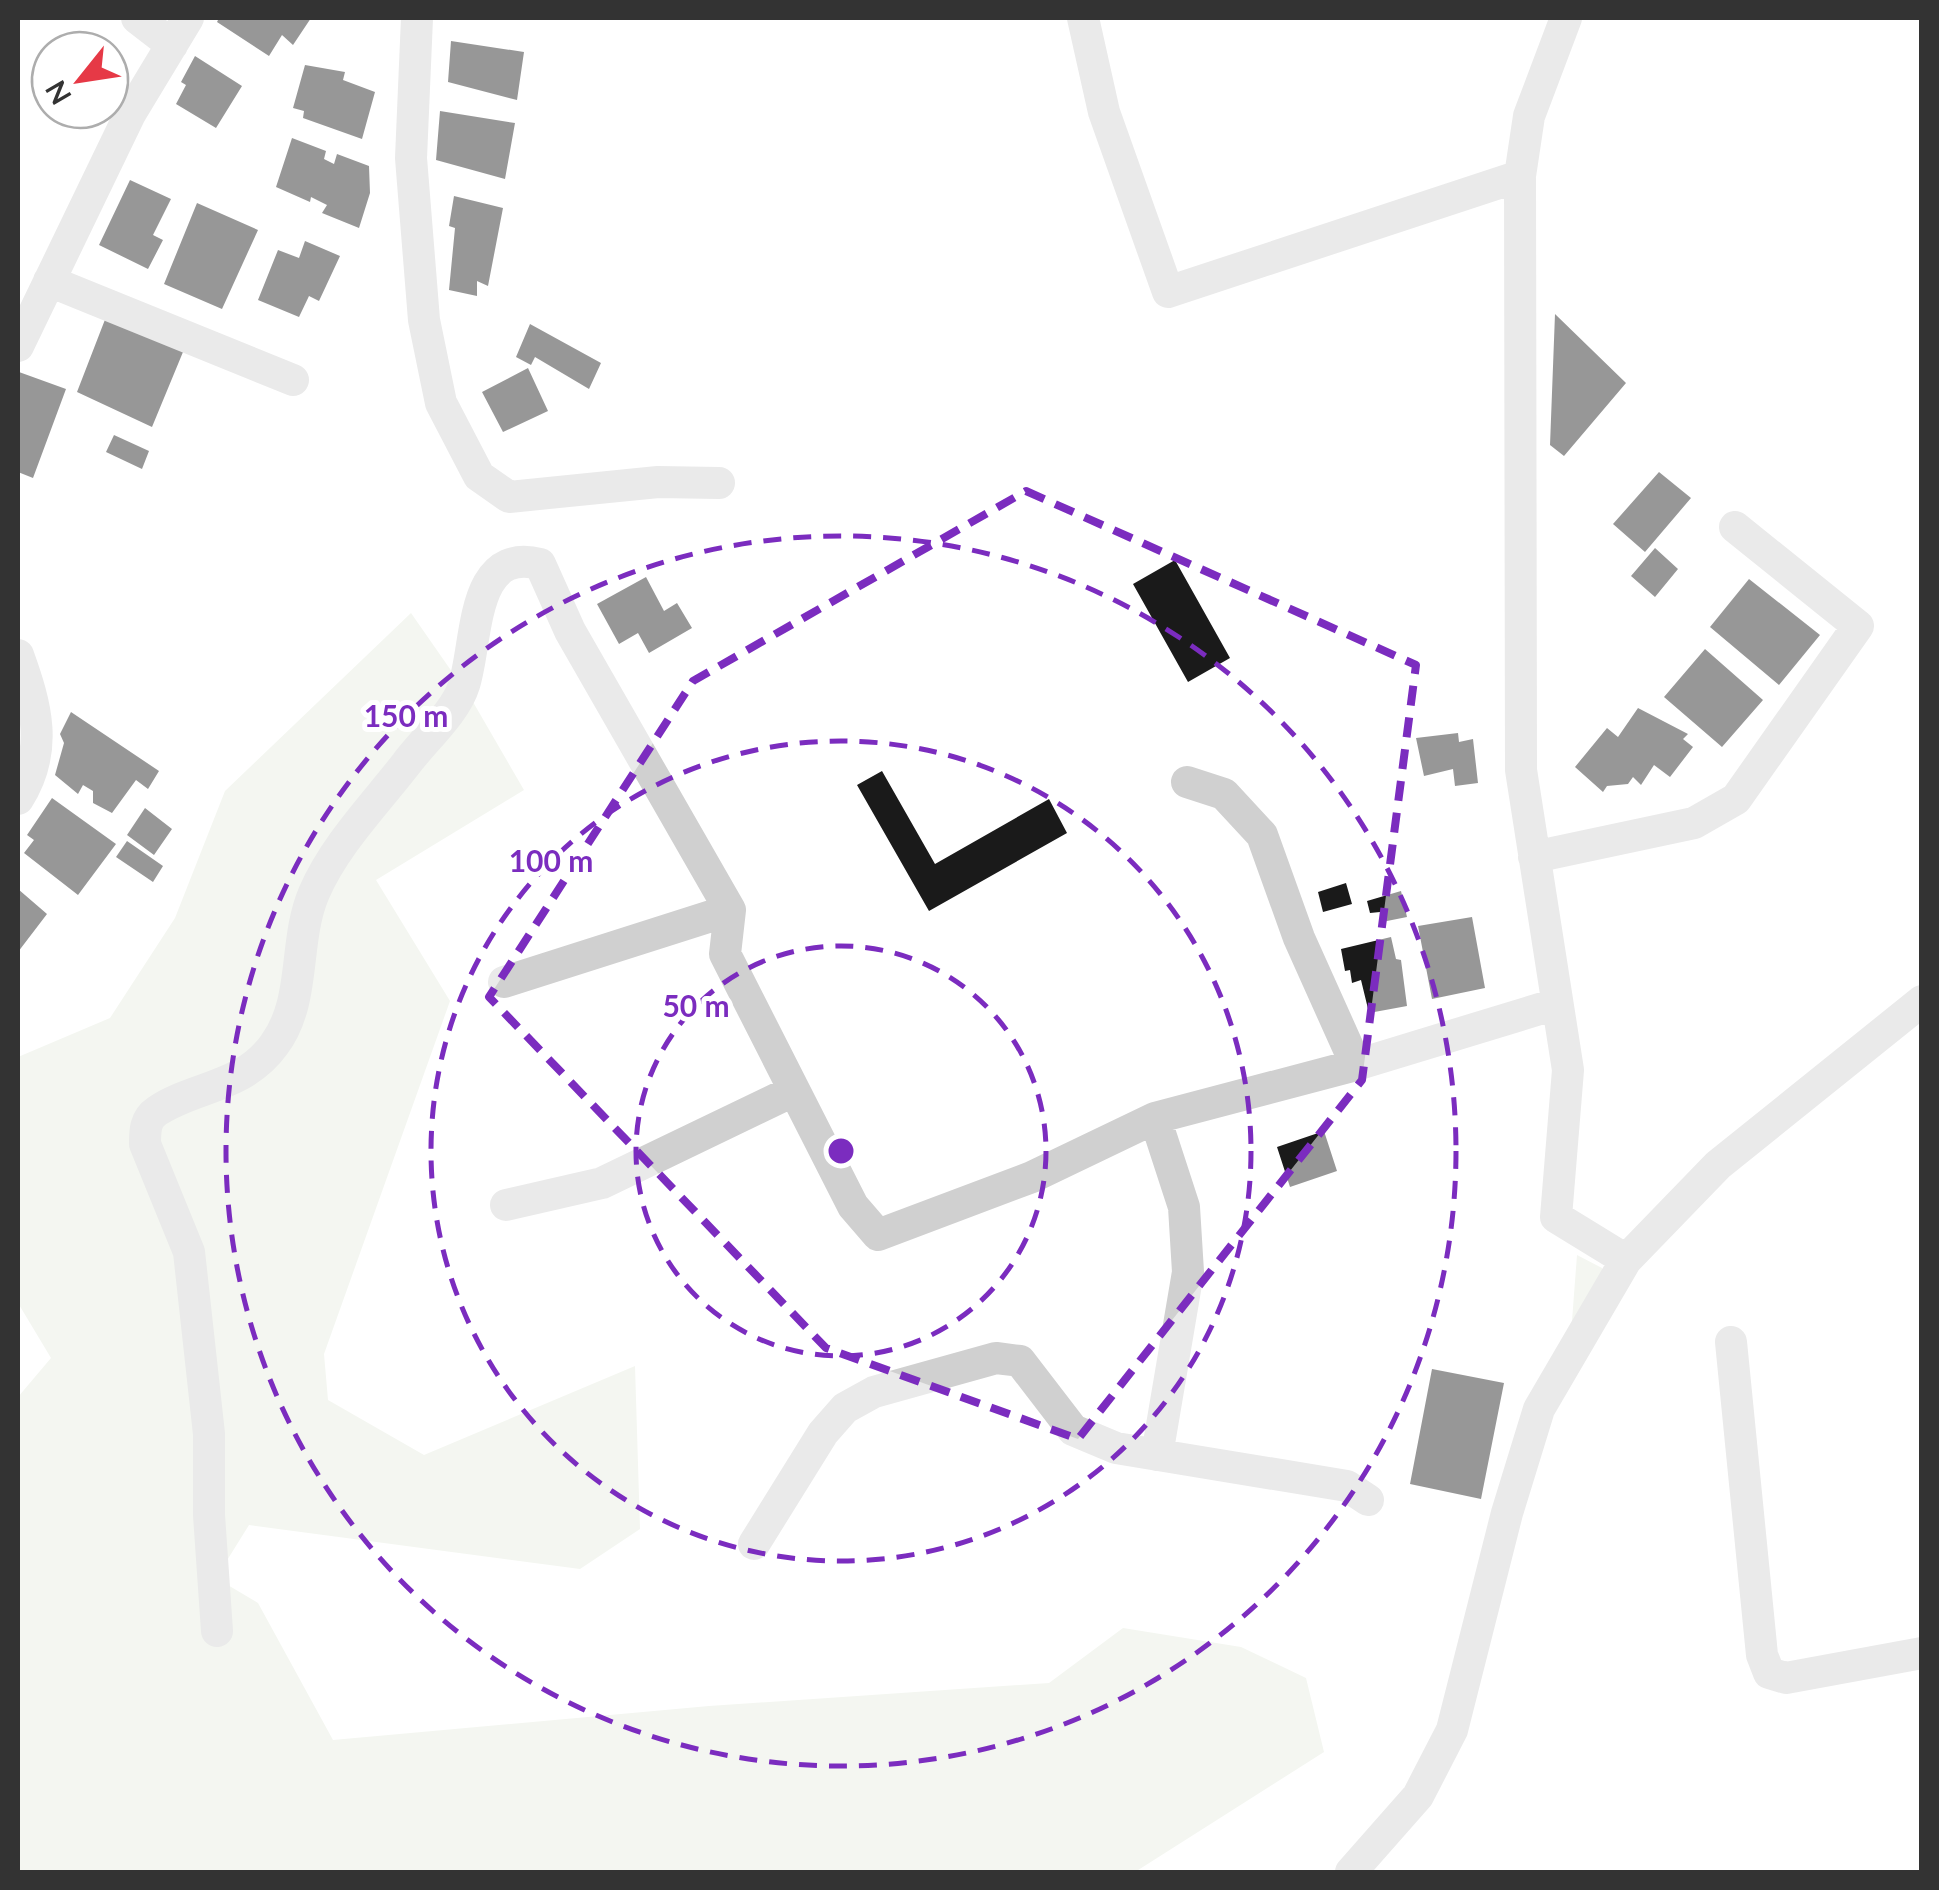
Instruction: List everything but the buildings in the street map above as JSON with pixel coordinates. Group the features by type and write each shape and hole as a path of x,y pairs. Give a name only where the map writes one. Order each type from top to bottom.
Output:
{"street":[{"path":"18,346 130,114 180,31 137,18"},
{"path":"417,18 411,158 424,320 441,403 479,476 509,497 658,482 719,482"},
{"path":"1083,18 1104,112 1168,292 1520,176"},
{"path":"1566,18 1530,116 1520,176 1521,770 1568,1070 1556,1217 1626,1260"},
{"path":"49,281 293,380"},
{"path":"1534,857 1694,823 1736,799 1858,626 1735,527"},
{"path":"217,1632 208,1515 210,1434 189,1252 145,1144 144,1126 156,1112 223,1086 270,1050 289,1024 313,894 344,844 464,688 484,589 501,566 523,560 540,564 570,631 730,910 725,954 852,1206 878,1235 1032,1177 1155,1118 1356,1066 1556,1004"},
{"path":"18,655 38,710 30,780 18,799"},
{"path":"1187,782 1224,794 1262,834 1299,938 1356,1066"},
{"path":"504,982 730,910"},
{"path":"1367,1867 1418,1796 1452,1730 1507,1513 1539,1409 1626,1260 1718,1165 1922,1001"},
{"path":"506,1204 602,1182 792,1090"},
{"path":"1155,1118 1184,1206 1188,1272 1157,1454"},
{"path":"1731,1342 1762,1656 1769,1673 1786,1678 1922,1653"},
{"path":"754,1544 822,1432 845,1408 874,1392 996,1358 1020,1361 1072,1430 1116,1448 1346,1486 1368,1500"}],"highlighted area":[{"path":"1026,491 1416,665 1362,1080 1078,1439 826,1348 489,997 693,681"}],"shaded area":[{"path":"411,613 473,702 524,790 376,880 450,1001 324,1354 328,1400 424,1455 635,1366 640,1529 580,1569 249,1525 216,1578 258,1603 333,1740 709,1706 1049,1683 1123,1628 1241,1647 1306,1678 1324,1752 1135,1872 18,1872 18,1397 51,1358 18,1303 18,1057 110,1018 175,918 225,791"},
{"path":"1577,1255 1602,1268 1604,1280 1571,1334"}]}
